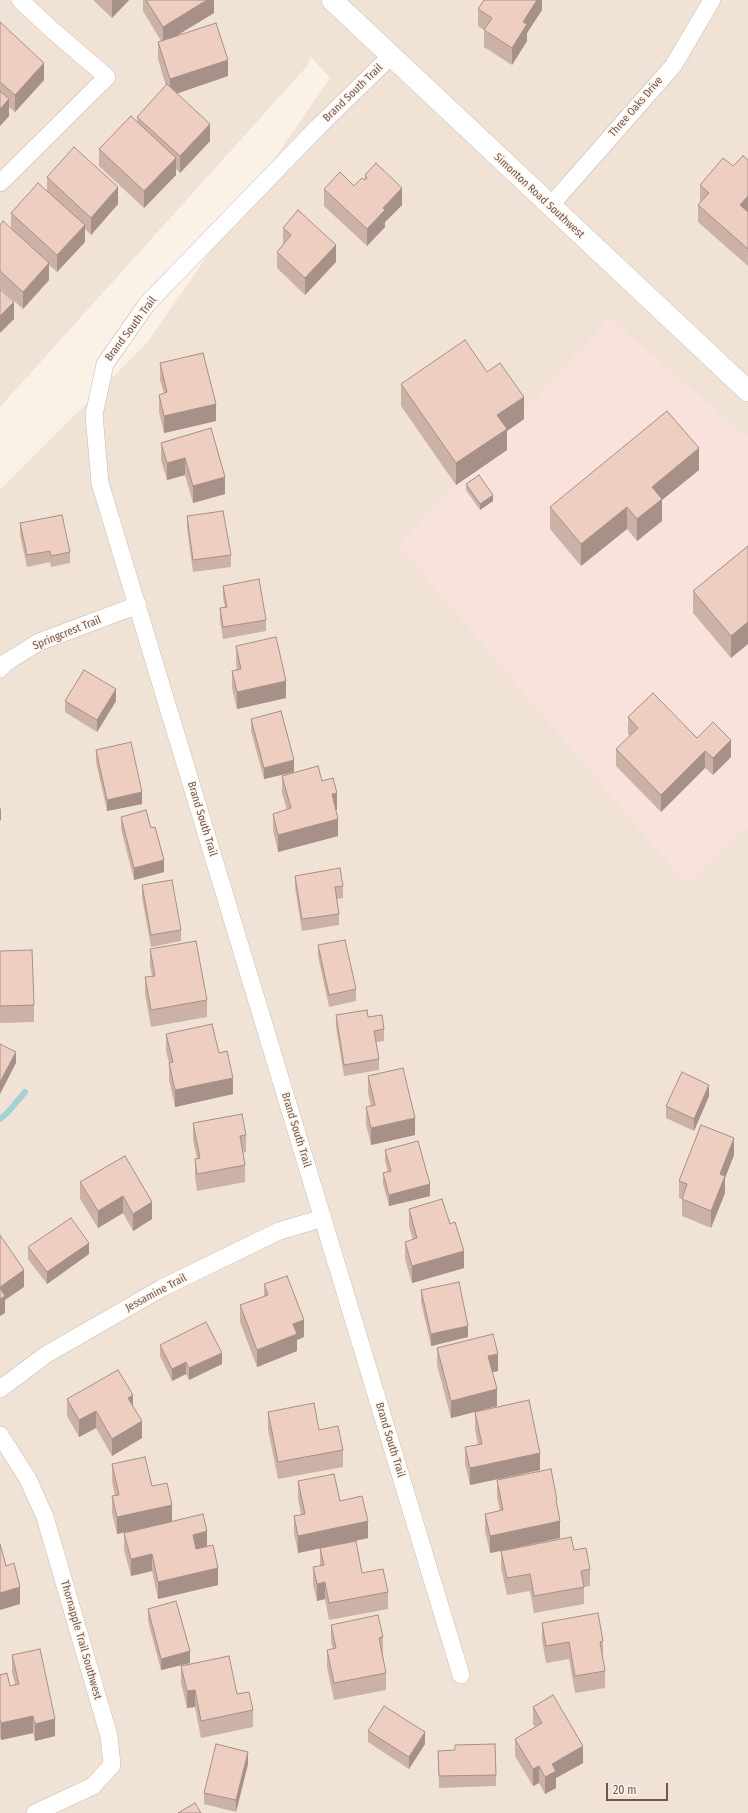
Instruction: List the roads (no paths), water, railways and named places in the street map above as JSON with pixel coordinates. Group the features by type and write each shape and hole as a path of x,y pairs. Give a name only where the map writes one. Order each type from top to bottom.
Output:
{"street":[{"path":"0,182 107,78 51,30 20,0"},
{"name":"Simonton Road Southwest","path":"332,0 748,391"},
{"name":"Three Oaks Drive","path":"550,206 672,66 712,0"},
{"name":"Brand South Trail","path":"391,56 318,127 147,304 105,364 94,415 100,483 461,1675"},
{"name":"Springcrest Trail","path":"0,669 5,663 39,642 138,605"},
{"name":"Jessamine Trail","path":"0,1389 47,1354 162,1288 279,1231 323,1218"},
{"name":"Thornapple Trail Southwest","path":"0,1435 28,1479 45,1517 109,1736 112,1765 93,1786 35,1813"}],"waterway":[{"path":"0,1119 25,1092"}]}
